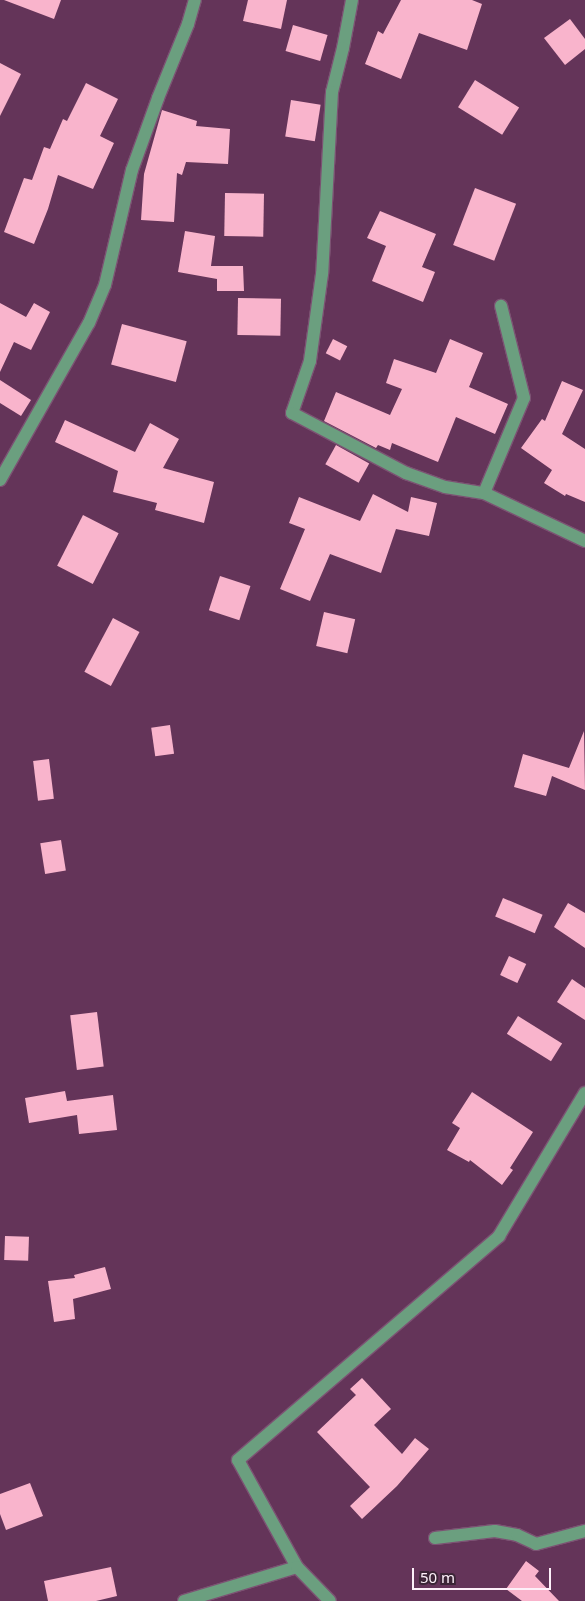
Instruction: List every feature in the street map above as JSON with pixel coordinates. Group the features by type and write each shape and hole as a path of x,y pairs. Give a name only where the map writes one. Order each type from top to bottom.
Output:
{"street":[{"path":"0,480 89,323 105,285 132,170 158,98 188,24 195,0"},
{"path":"352,0 332,92 322,274 310,361 292,413 406,473 445,487 484,493 585,541"},
{"path":"484,493 524,398 501,306"},
{"path":"330,1601 297,1567 238,1460 499,1236 585,1093"},
{"path":"435,1538 496,1531 517,1535 536,1544 585,1531"},
{"path":"184,1601 297,1567"}],"building":[{"path":"4,0 61,0 54,19"},
{"path":"248,0 287,0 281,29 243,21"},
{"path":"401,0 472,0 482,4 467,50 419,33 401,79 365,64 378,31 383,34"},
{"path":"570,19 585,39 585,49 565,65 544,38"},
{"path":"293,25 328,35 320,61 286,51"},
{"path":"0,63 21,74 0,116"},
{"path":"475,80 519,108 502,135 458,107"},
{"path":"86,83 118,99 100,136 114,143 93,189 58,175 48,209 34,244 4,232 24,178 32,180 44,147 50,149 63,119 67,121"},
{"path":"291,100 321,105 315,141 285,137"},
{"path":"162,110 197,121 196,126 230,129 228,164 186,162 182,175 177,173 174,222 141,220 144,174"},
{"path":"475,188 516,204 494,261 453,245"},
{"path":"225,193 264,194 263,237 224,236"},
{"path":"380,211 436,234 422,267 435,272 423,302 372,281 386,246 367,238"},
{"path":"185,231 215,236 211,266 243,266 244,291 217,291 217,279 178,272"},
{"path":"238,298 281,299 280,336 237,335"},
{"path":"0,303 26,317 34,303 50,312 31,350 14,342 0,372"},
{"path":"122,324 187,341 176,382 111,365"},
{"path":"333,339 347,346 340,361 326,353"},
{"path":"450,339 483,353 469,387 508,404 495,434 456,417 438,462 392,443 390,450 378,445 376,448 324,421 336,392 390,415 402,389 386,383 394,359 436,373"},
{"path":"0,380 31,400 21,416 0,403"},
{"path":"562,381 583,390 562,434 585,449 585,502 566,494 565,496 544,483 552,470 521,448 542,419 545,421"},
{"path":"65,420 135,452 150,423 179,439 163,468 214,482 204,523 155,510 157,503 113,492 118,471 55,442"},
{"path":"336,445 369,463 359,483 325,464"},
{"path":"373,494 408,512 411,497 437,503 429,536 396,529 381,573 330,554 310,601 280,589 305,529 289,523 299,497 360,521"},
{"path":"83,515 119,533 93,584 57,566"},
{"path":"220,576 250,586 239,620 209,610"},
{"path":"324,612 355,619 347,653 316,646"},
{"path":"113,618 139,632 111,686 84,672"},
{"path":"170,725 174,754 155,756 151,728"},
{"path":"584,731 585,790 552,776 546,796 514,787 523,754 569,768"},
{"path":"49,759 54,799 38,801 33,761"},
{"path":"61,840 66,871 45,874 40,843"},
{"path":"503,898 543,915 535,933 495,916"},
{"path":"568,903 585,913 585,948 554,927"},
{"path":"509,956 526,964 517,983 500,975"},
{"path":"572,979 585,988 585,1020 557,1002"},
{"path":"97,1012 104,1067 77,1070 70,1015"},
{"path":"518,1016 562,1044 551,1061 507,1034"},
{"path":"65,1091 67,1101 113,1095 117,1130 79,1134 77,1115 29,1123 25,1098"},
{"path":"472,1092 533,1132 510,1168 513,1170 502,1185 470,1160 469,1162 447,1150 460,1128 452,1123"},
{"path":"5,1236 29,1237 28,1261 4,1260"},
{"path":"105,1267 111,1289 73,1299 75,1319 54,1322 48,1281 75,1278 74,1275"},
{"path":"362,1378 391,1409 374,1425 402,1454 415,1438 429,1449 397,1486 362,1519 350,1506 370,1487 317,1432 356,1395 350,1389"},
{"path":"30,1483 43,1516 6,1530 0,1514 0,1494"},
{"path":"526,1561 539,1571 535,1576 559,1601 522,1601 506,1589"},
{"path":"111,1567 117,1596 96,1601 48,1601 44,1581"}]}
